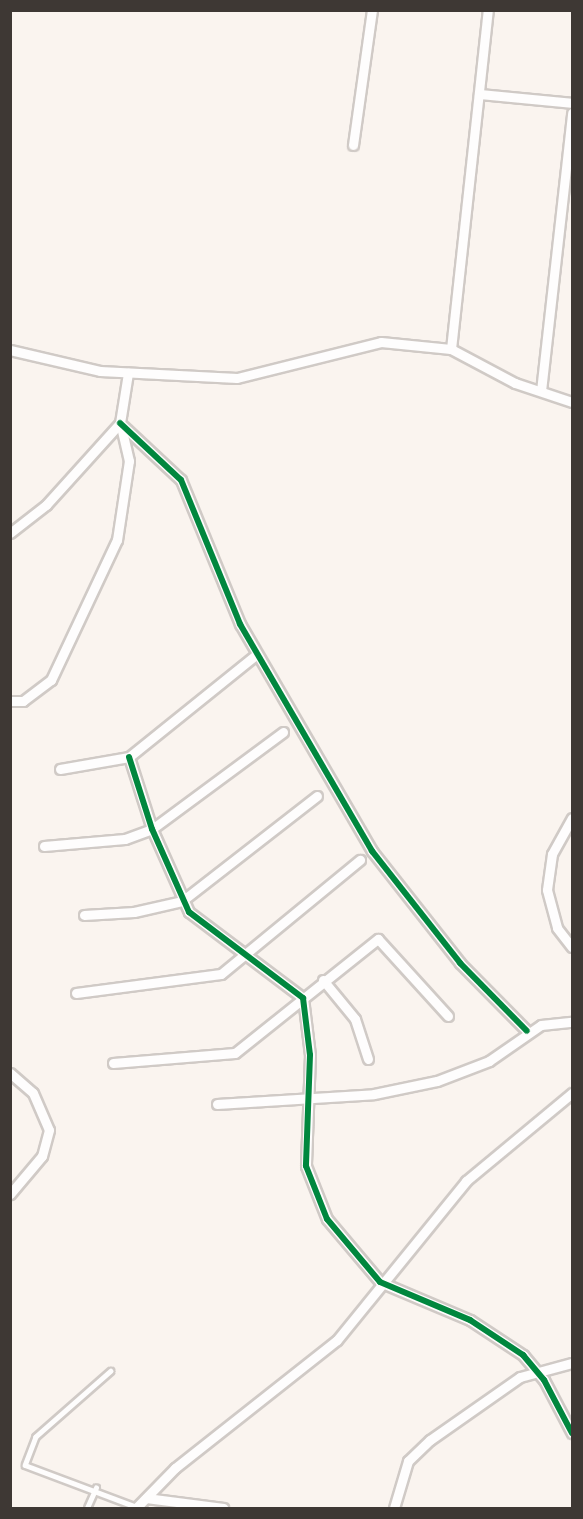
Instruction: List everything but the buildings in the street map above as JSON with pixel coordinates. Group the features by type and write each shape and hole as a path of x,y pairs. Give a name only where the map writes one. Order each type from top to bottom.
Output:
{"street":[{"path":"353,145 372,10"},
{"path":"451,349 488,10"},
{"path":"478,94 573,103"},
{"path":"541,391 573,113"},
{"path":"10,350 128,373 237,378 381,342 451,349 541,391 573,402"},
{"path":"12,704 51,680 117,540 129,461 120,423 128,373"},
{"path":"10,533 46,505 120,423"},
{"path":"120,423 181,480 256,655 372,851 460,963 527,1031"},
{"path":"60,769 129,757 256,655"},
{"path":"44,846 125,839 152,829 283,732"},
{"path":"129,757 152,829 182,901 243,954 303,998 309,1034 308,1100 303,1139 312,1190 327,1219 380,1282 494,1333 523,1355 573,1433"},
{"path":"84,915 182,901 317,796"},
{"path":"573,818 552,854 547,890 557,928 573,946"},
{"path":"76,993 209,978 243,954 360,860"},
{"path":"113,1063 235,1053 378,939 448,1016"},
{"path":"324,980 354,1019 369,1059"},
{"path":"217,1104 308,1100 437,1081 489,1061 527,1031 573,1022"},
{"path":"10,1073 33,1093 49,1130 42,1156 10,1194"},
{"path":"136,1508 175,1468 337,1340 380,1282 466,1181 573,1093"},
{"path":"394,1509 404,1472 416,1453 505,1387 536,1374 573,1363"},
{"path":"146,1498 224,1509"}],"lane":[{"path":"111,1371 36,1437 25,1464 96,1488 136,1508"},
{"path":"87,1509 96,1488"}],"cycle path":[{"path":"120,423 181,480 240,624 372,851 460,963 527,1031"},
{"path":"129,757 152,829 189,912 303,998 310,1055 306,1166 327,1219 380,1282 470,1320 523,1355 544,1380 572,1433"}]}
